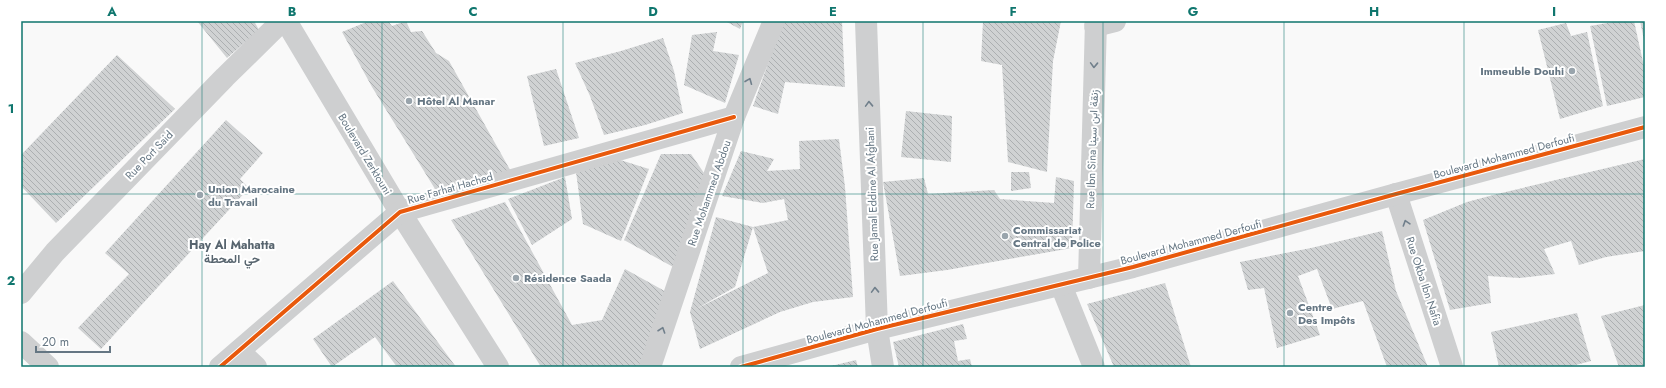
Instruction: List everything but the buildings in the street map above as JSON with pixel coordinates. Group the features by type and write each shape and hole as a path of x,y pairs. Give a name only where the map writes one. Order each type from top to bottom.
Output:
{"street":[{"name":"Rue Port Said","path":"21,293 55,252 225,77 282,21"},
{"name":"Boulevard Zerktouni","path":"286,21 400,212 498,367"},
{"name":"Rue Mohammed Abdou","path":"650,367 734,117 774,21"},
{"name":"Rue Jamal Eddine Al Afghani","path":"866,21 877,329 883,367"},
{"name":"Rue Ibn Sina زنقة ابن سينا","path":"1088,278 1102,23"},
{"name":"Rue Farhat Hached","path":"220,367 400,212 734,117"},
{"name":"Boulevard Mohammed Derfoufi","path":"750,366 877,329 1133,268 1396,194 1645,127"},
{"name":"Rue Okba Ibn Nafia","path":"1396,194 1452,367"},
{"path":"1061,285 1094,367"},
{"path":"21,342 48,367"},
{"path":"238,351 256,367"}],"cycle path":[{"path":"220,367 400,212 734,117"},
{"path":"741,367 877,329 1133,267 1645,127"}],"place":[{"name":"Immeuble Douhi","path":"1572,71"},
{"name":"Hôtel Al Manar","path":"409,101"},
{"name":"Union Marocaine du Travail","path":"200,195"},
{"name":"Commissariat Central de Police","path":"1005,236"},
{"name":"Résidence Saada","path":"516,278"},
{"name":"Centre Des Impôts","path":"1290,313"}],"district":[{"name":"Hay Al Mahatta حي المحطة","path":"232,252"}]}
